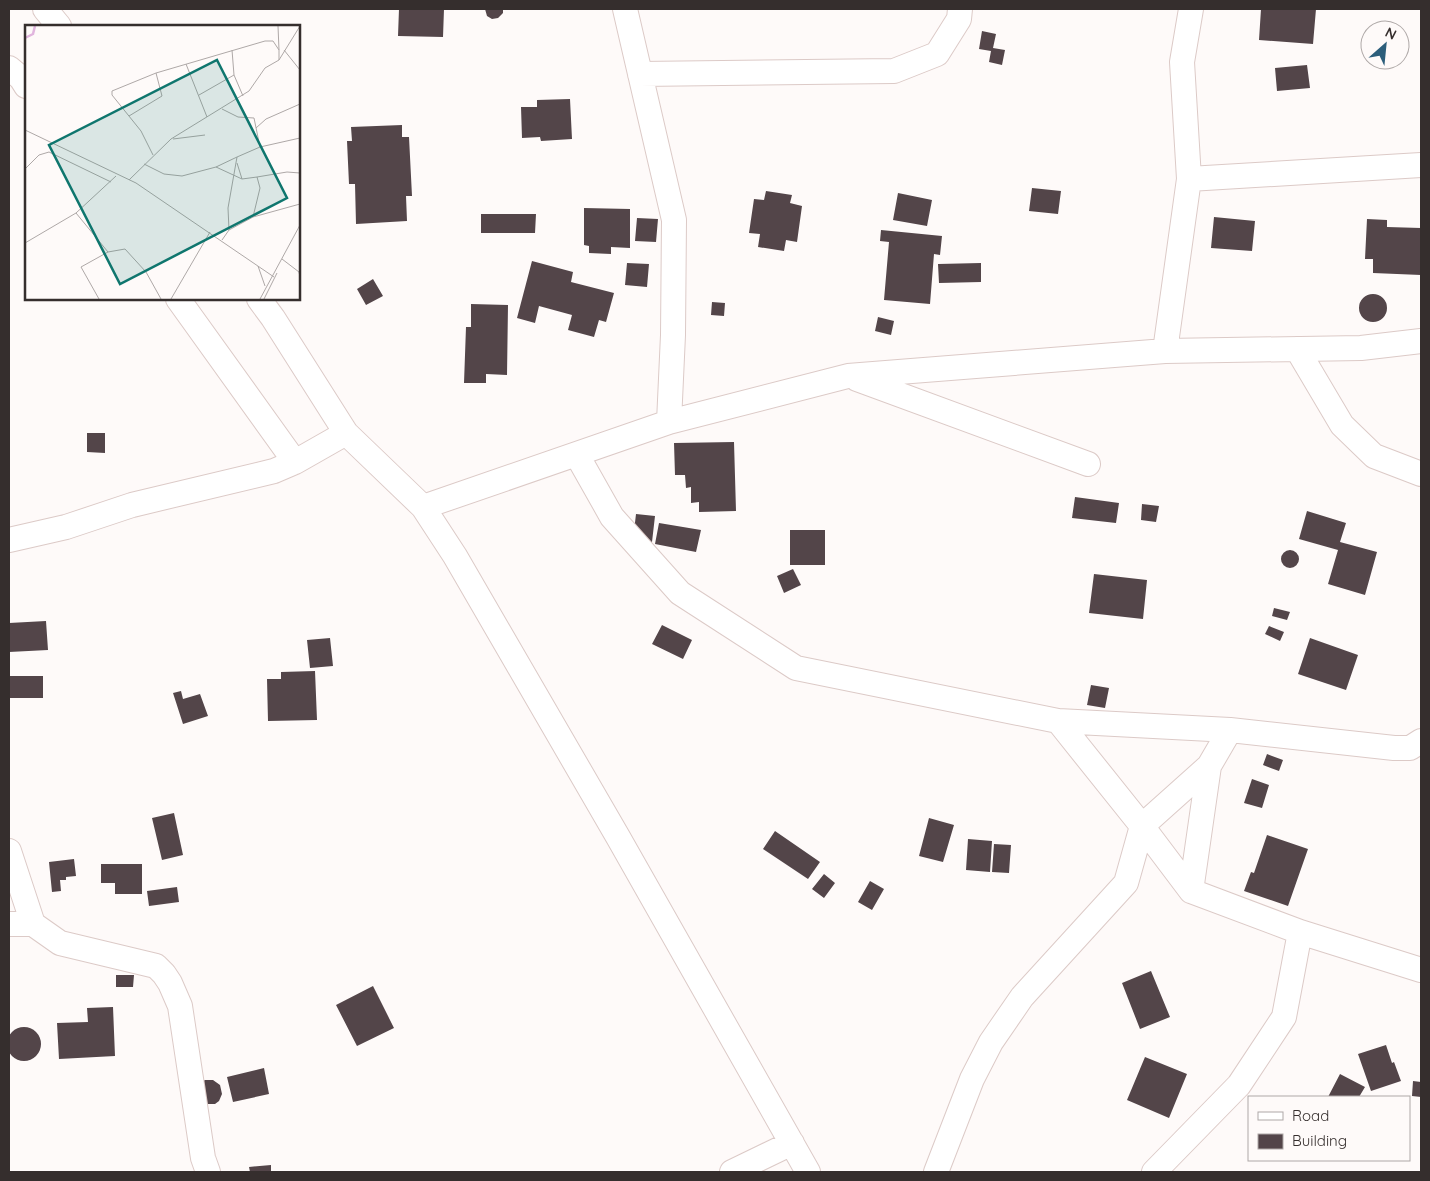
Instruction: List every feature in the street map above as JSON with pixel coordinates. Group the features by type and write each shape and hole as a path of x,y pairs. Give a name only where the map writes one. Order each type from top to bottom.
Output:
{"street":[{"path":"45,9 59,25"},
{"path":"626,9 674,220 669,422"},
{"path":"640,74 894,71 937,54 959,18 960,9"},
{"path":"1165,351 1188,179 1182,62 1191,9"},
{"path":"9,68 25,85"},
{"path":"1188,179 1421,165"},
{"path":"179,300 295,462"},
{"path":"260,300 346,434 423,507 455,556 808,1172"},
{"path":"423,507 669,422 848,376 1165,351 1361,348 1421,341"},
{"path":"1297,349 1342,425 1374,456 1421,474"},
{"path":"848,376 1088,464"},
{"path":"9,540 66,527 132,505 265,474 295,462 346,434"},
{"path":"577,455 612,517 680,593 796,668 1058,721 1230,730 1394,748 1410,748 1421,741"},
{"path":"1058,721 1191,891 1300,932 1421,970"},
{"path":"936,1172 972,1079 991,1042 1022,997 1126,883 1142,826 1210,766 1230,730"},
{"path":"1191,891 1210,766"},
{"path":"9,851 33,924"},
{"path":"9,924 33,924 60,943 156,966 164,974 180,1006 203,1158 208,1172"},
{"path":"1154,1172 1240,1084 1284,1016 1300,932"},
{"path":"732,1172 792,1143"}],"building":[{"path":"399,9 444,9 443,37 398,36"},
{"path":"485,9 503,9 503,13 498,18 492,19 487,16"},
{"path":"1261,9 1316,9 1313,44 1259,40"},
{"path":"982,31 996,34 993,48 1005,50 1002,65 989,62 991,51 979,49"},
{"path":"1307,65 1310,88 1277,91 1275,68"},
{"path":"570,99 572,139 541,141 540,137 522,138 521,107 537,107 537,100"},
{"path":"402,125 402,137 409,137 412,196 406,196 407,221 356,224 355,184 349,184 347,141 352,141 351,127"},
{"path":"1032,188 1061,191 1058,214 1029,211"},
{"path":"766,191 792,195 790,203 802,206 797,242 786,240 784,251 758,247 760,234 749,233 754,199 764,200"},
{"path":"898,193 932,200 927,226 893,220"},
{"path":"584,208 630,209 630,248 611,247 611,254 589,253 589,246 584,245"},
{"path":"481,214 536,214 535,233 481,233"},
{"path":"1214,217 1255,221 1252,251 1211,248"},
{"path":"637,218 658,219 656,242 635,241"},
{"path":"1367,219 1387,220 1387,227 1421,228 1421,275 1373,273 1373,259 1365,259"},
{"path":"881,230 942,236 940,255 934,254 930,304 884,300 889,242 880,241"},
{"path":"532,261 573,272 571,282 614,293 606,322 599,320 594,337 568,330 572,315 539,306 535,323 517,318"},
{"path":"627,263 649,264 647,287 625,285"},
{"path":"981,263 981,282 939,283 938,264"},
{"path":"373,279 383,296 366,305 357,289"},
{"path":"1373,294 1383,298 1387,308 1383,318 1373,322 1363,318 1359,308 1363,298"},
{"path":"712,302 725,303 724,316 711,315"},
{"path":"471,304 508,305 507,375 486,374 486,383 464,383 466,327 471,327"},
{"path":"878,317 894,321 891,335 875,331"},
{"path":"87,433 105,433 105,453 87,452"},
{"path":"734,442 736,511 699,512 699,502 691,503 691,487 686,488 685,475 675,475 674,443"},
{"path":"1075,497 1119,503 1116,523 1072,518"},
{"path":"1142,504 1159,506 1156,522 1141,520"},
{"path":"1307,511 1346,523 1340,542 1377,552 1365,595 1328,584 1338,550 1299,539"},
{"path":"636,514 655,516 652,542 633,540"},
{"path":"659,523 701,530 696,552 655,544"},
{"path":"790,530 825,530 825,565 790,565"},
{"path":"1290,550 1296,553 1299,559 1296,565 1290,568 1284,565 1281,559 1284,553"},
{"path":"793,569 801,585 784,593 777,576"},
{"path":"1094,574 1147,580 1143,619 1089,613"},
{"path":"1274,608 1290,612 1287,620 1272,616"},
{"path":"46,621 48,650 9,652 9,623"},
{"path":"662,625 692,640 683,659 652,644"},
{"path":"1269,626 1284,632 1280,641 1265,634"},
{"path":"330,638 333,666 310,668 307,640"},
{"path":"1310,638 1358,655 1346,690 1298,674"},
{"path":"315,671 317,720 268,721 267,679 281,679 281,672"},
{"path":"9,676 43,676 43,698 9,698"},
{"path":"1091,685 1109,688 1105,708 1087,705"},
{"path":"181,691 183,699 200,694 208,716 183,724 173,693"},
{"path":"1267,754 1283,760 1279,771 1263,765"},
{"path":"1252,779 1269,785 1262,808 1244,803"},
{"path":"174,813 183,855 162,860 152,818"},
{"path":"929,818 954,825 943,862 919,856"},
{"path":"775,831 820,862 808,879 763,849"},
{"path":"1267,835 1308,849 1288,906 1244,891 1251,872 1254,873"},
{"path":"968,839 992,841 990,872 966,870"},
{"path":"994,844 1011,845 1009,873 992,872"},
{"path":"74,859 76,876 60,880 61,891 52,892 49,862"},
{"path":"101,864 142,864 142,894 115,894 115,883 101,883"},
{"path":"824,874 835,883 824,898 812,889"},
{"path":"870,881 884,889 872,910 858,902"},
{"path":"177,887 179,902 149,906 147,891"},
{"path":"1151,971 1170,1017 1140,1029 1122,983"},
{"path":"116,975 134,975 133,987 116,987"},
{"path":"373,986 394,1028 357,1046 336,1005"},
{"path":"113,1007 115,1056 59,1059 57,1023 88,1022 87,1008"},
{"path":"24,1027 36,1032 41,1044 36,1056 24,1061 12,1056 7,1044 12,1032"},
{"path":"1386,1045 1401,1081 1371,1091 1358,1054"},
{"path":"1145,1057 1187,1074 1169,1118 1127,1100"},
{"path":"264,1068 269,1094 233,1102 227,1077"},
{"path":"1340,1074 1365,1087 1360,1096 1329,1096"},
{"path":"213,1080 220,1085 222,1094 219,1101 215,1104 203,1104 201,1082"},
{"path":"1413,1081 1421,1082 1421,1097 1412,1096"},
{"path":"271,1165 271,1172 250,1172 249,1167"}]}
